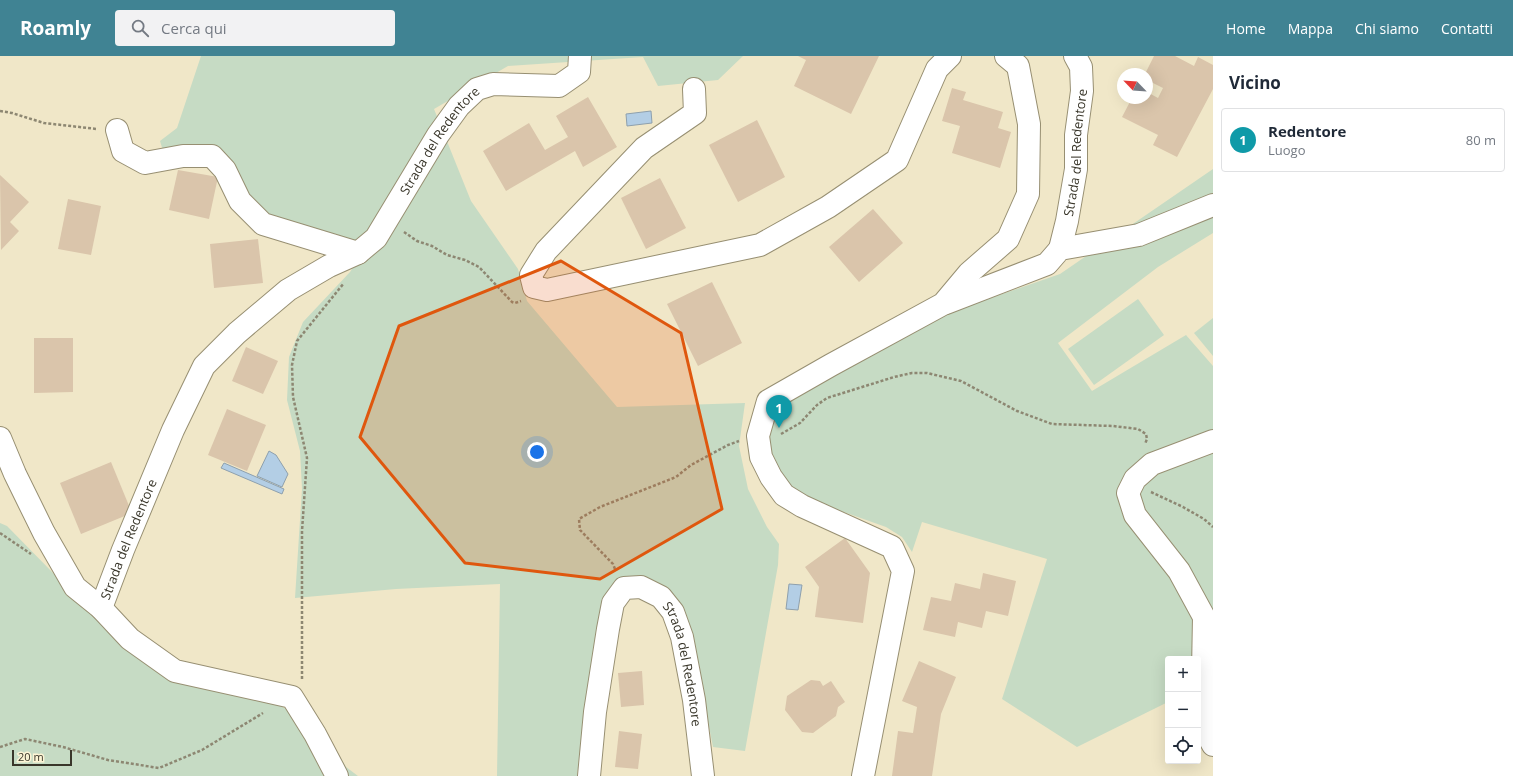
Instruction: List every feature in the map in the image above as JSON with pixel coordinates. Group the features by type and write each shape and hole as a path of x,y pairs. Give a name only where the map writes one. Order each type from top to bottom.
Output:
{"street":[{"name":"Strada del Redentore","path":"292,697 175,671 130,639 101,608 123,550 170,437 204,366 237,333 288,290 329,266 358,253 376,238 389,214 406,190 438,136 459,106 477,89 494,84 559,86 579,72 580,56"},
{"path":"694,89 695,113 644,148 546,251 531,275 534,287 547,290 760,245 828,207 897,160 937,69 950,56"},
{"path":"864,776 903,571 892,547 802,506 784,495 771,477 761,457 758,436 768,401 943,304 969,273 1008,239 1028,194 1029,124 1018,66 1006,56"},
{"name":"Strada del Redentore","path":"943,304 1047,264 1060,249 1067,221 1076,170 1076,135 1082,91 1081,67 1075,56"},
{"path":"117,130 123,151 145,163 183,156 212,156 225,170 240,201 263,224 358,253"},
{"path":"1060,249 1139,235 1213,205"},
{"path":"0,438 15,474 44,534 75,587 101,608"},
{"path":"1213,441 1152,464 1134,479 1128,492 1135,515 1179,571 1204,617 1202,725 1213,745"},
{"name":"Strada del Redentore","path":"624,588 642,587 661,597 673,612 682,637 694,700 703,776"},
{"path":"589,776 595,712 603,670 608,629 613,603 624,588"},
{"path":"292,697 315,734 337,776"}],"path":[{"path":"0,111 12,113 44,123 87,129 117,130"},
{"path":"389,214 394,212 396,214 394,225 417,241 432,246 447,255 465,260 479,267 512,302 519,303 534,287"},
{"path":"0,747 25,739 63,747 108,760 159,768 202,750 247,721 292,697 302,687 302,538 307,458 293,397 292,365 297,341 349,277"},
{"path":"624,588 612,564 580,530 579,519 600,507 676,477 691,465 742,439 783,433 800,423 817,405 827,398 894,377 912,373 927,373 961,381 1017,411 1052,424 1113,426 1138,429 1146,434 1147,439 1141,449"},
{"path":"1152,493 1183,507 1204,519 1213,527"}],"highlighted area":[{"path":"561,261 681,333 722,509 600,579 465,563 360,437 399,326"}],"green space":[{"path":"201,56 743,56 718,80 658,86 643,57 508,66 434,109 471,201 518,269 527,301 617,407 745,403 739,446 748,489 767,527 779,544 778,565 745,751 713,747 690,630 638,577 617,580 603,601 586,699 577,776 497,776 500,584 396,589 295,598 302,489 300,451 287,400 289,357 303,322 350,272 358,260 350,245 284,224 257,208 228,164 164,154 160,141 177,128"},
{"path":"1213,169 1213,233 1158,267 1058,343 1092,391 1186,335 1213,366 1213,713 1201,670 1201,656 1165,656 1165,703 1077,747 1002,699 1047,559 922,522 912,552 902,537 886,527 807,499 783,484 770,466 766,423 776,403 939,316 1060,274"},
{"path":"1138,299 1164,335 1094,385 1068,349"},
{"path":"1213,318 1213,356 1194,333"},
{"path":"0,523 7,526 106,627 165,676 268,699 288,710 307,700 346,767 358,776 0,776"}],"water":[{"path":"651,111 652,123 627,126 626,114"},
{"path":"269,451 276,455 288,474 282,487 257,476"},
{"path":"224,463 284,489 282,494 221,468"},
{"path":"789,584 802,585 798,610 786,609"}],"building":[{"path":"798,56 879,56 851,114 794,86 806,60"},
{"path":"1154,56 1175,56 1194,66 1198,57 1213,65 1213,89 1177,157 1153,145 1158,135 1122,117 1129,104 1153,104 1153,95 1158,98 1163,88 1153,83 1153,68 1148,68"},
{"path":"952,88 966,92 963,100 1003,112 998,128 1011,132 1000,168 952,153 960,126 942,121"},
{"path":"588,97 617,147 583,167 575,151 506,191 483,151 529,123 545,150 568,137 556,116"},
{"path":"757,120 785,177 738,202 709,145"},
{"path":"178,170 218,177 209,219 169,210"},
{"path":"0,175 29,202 10,222 19,231 1,250"},
{"path":"660,178 686,228 646,249 621,198"},
{"path":"68,199 101,206 91,255 58,249"},
{"path":"873,209 903,243 859,282 829,247"},
{"path":"258,239 263,283 214,288 210,244"},
{"path":"712,282 742,343 698,366 667,304"},
{"path":"34,338 73,338 73,392 34,393"},
{"path":"246,347 278,361 263,394 232,381"},
{"path":"227,409 266,425 247,471 208,455"},
{"path":"111,462 132,513 81,534 60,483"},
{"path":"845,538 870,573 863,623 815,617 819,587 805,567"},
{"path":"983,573 1016,581 1008,616 986,611 982,628 958,622 955,637 923,630 931,597 951,601 955,583 980,589"},
{"path":"919,661 956,677 941,714 932,776 892,776 898,731 913,733 917,707 902,701"},
{"path":"642,671 644,705 621,707 618,673"},
{"path":"811,680 820,681 823,686 831,681 845,702 838,707 836,716 813,733 802,732 785,710 787,696"},
{"path":"619,731 642,734 638,769 615,767"}],"place":[{"name":"Redentore","path":"779,428"}]}
